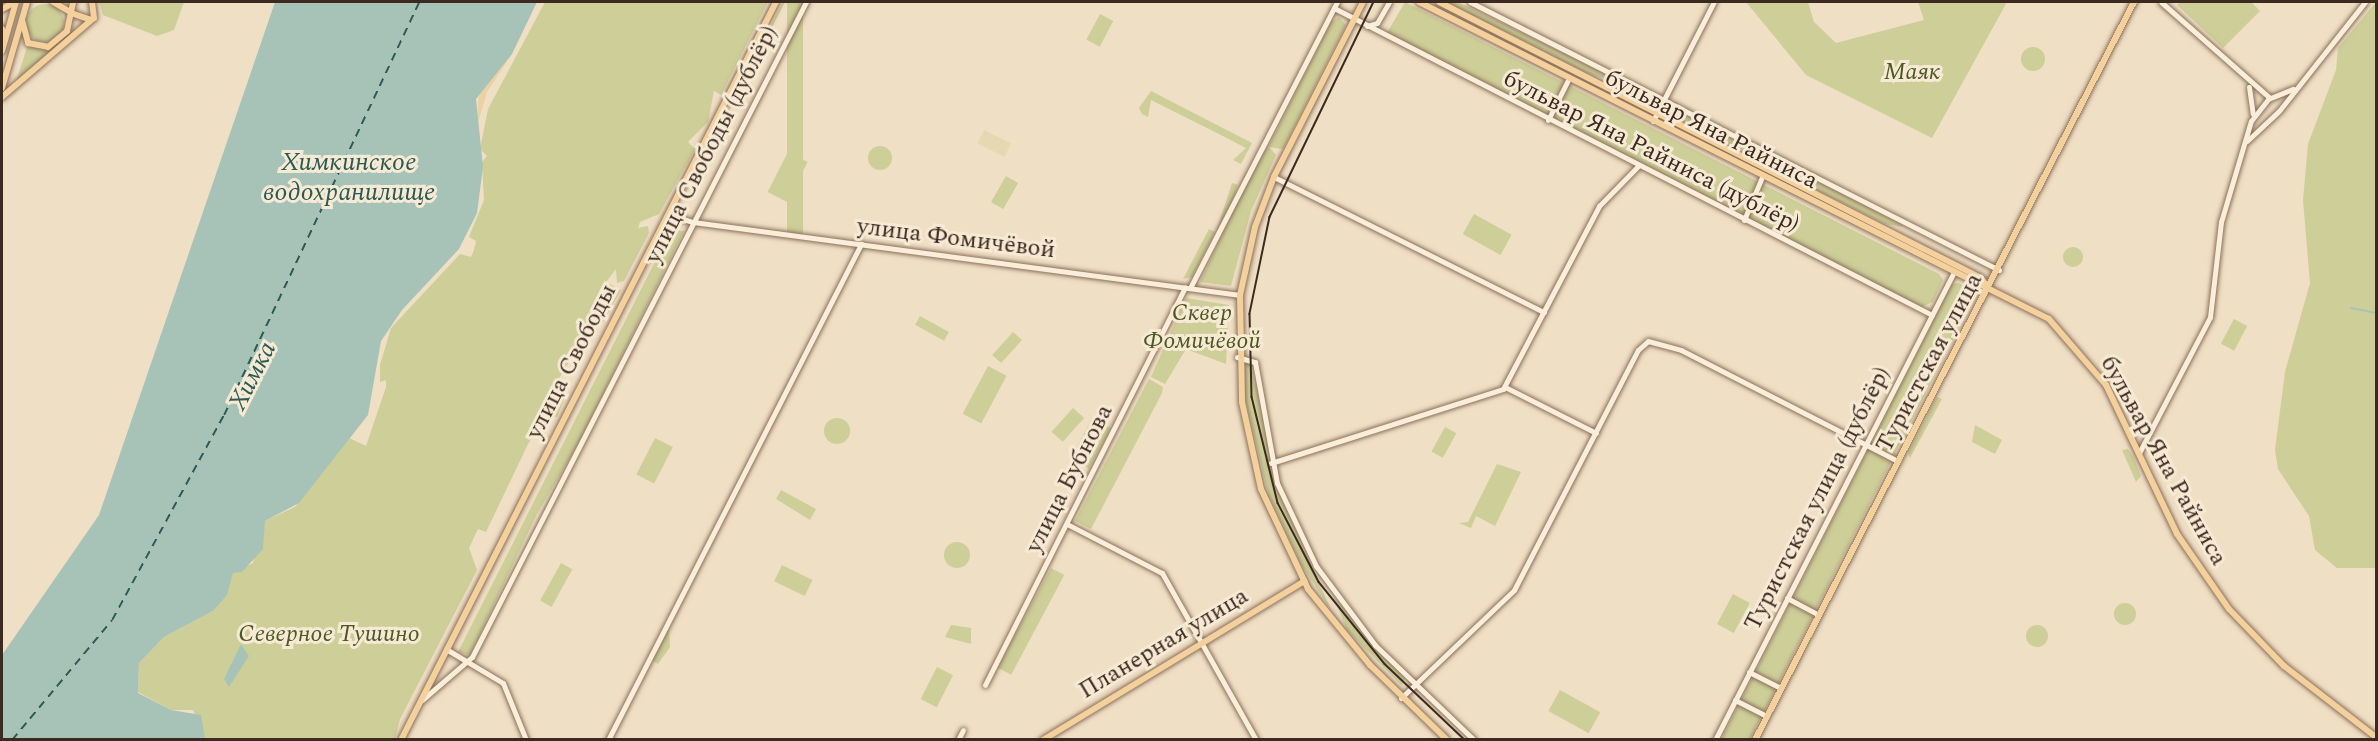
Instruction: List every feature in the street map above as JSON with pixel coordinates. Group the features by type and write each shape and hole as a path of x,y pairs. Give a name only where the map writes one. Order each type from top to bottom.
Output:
{"main road":[{"path":"2,9 16,2"},
{"path":"2,50 16,2"},
{"path":"2,88 27,2"},
{"path":"53,2 71,13 91,20"},
{"path":"22,20 28,43 44,48 67,31 74,2"},
{"path":"2,98 91,20 93,5 84,2"},
{"name":"улица Свободы","path":"401,740 416,705 776,2"},
{"path":"1363,2 1274,177 1255,227 1240,295 1237,357 1257,476 1304,581 1345,638 1401,698 1447,740"},
{"name":"бульвар Яна Райниса","path":"1419,2 1953,274 1988,288 2049,319 2070,339 2106,385 2182,544 2240,621 2284,666 2376,737"},
{"name":"бульвар Яна Райниса","path":"1439,2 1981,278 1988,288"},
{"name":"Туристская улица","path":"1755,740 2134,2"},
{"path":"2,29 2,50"},
{"name":"Планерная улица","path":"1043,740 1304,581"}],"street":[{"name":"улица Свободы (дублёр)","path":"416,705 469,660 806,2"},
{"name":"улица Бубнова","path":"985,685 1337,2"},
{"path":"1365,26 1380,19 1389,2"},
{"path":"1470,2 1998,270"},
{"path":"1653,121 1714,2"},
{"path":"2161,2 2268,101 2273,114"},
{"path":"2246,142 2280,106 2365,2"},
{"name":"бульвар Яна Райниса (дублёр)","path":"1334,8 1384,36 1932,315"},
{"path":"1380,19 1384,36"},
{"path":"1548,120 1569,78"},
{"path":"2242,78 2249,87 2268,101 2280,106"},
{"path":"2139,453 2210,317 2221,222 2246,142 2255,102 2249,87"},
{"path":"2251,121 2268,101 2293,89"},
{"path":"1760,165 1766,154"},
{"path":"1271,463 1504,387 1599,206 1638,166"},
{"path":"1801,186 1807,174"},
{"path":"1274,177 1544,312"},
{"path":"1744,220 1762,177"},
{"name":"улица Фомичёвой","path":"668,214 693,222 1240,295"},
{"path":"608,740 861,244"},
{"name":"Туристская улица (дублёр)","path":"1715,740 1953,274"},
{"path":"1401,698 1514,590 1638,350 1652,340 1681,350 1898,461"},
{"path":"1237,357 1255,362 1271,463 1294,524 1324,579 1413,685 1474,740"},
{"path":"1504,387 1596,433"},
{"path":"1067,524 1122,548 1162,573 1199,643 1256,740"},
{"path":"1787,598 1819,615"},
{"path":"446,649 469,660 503,683 526,740"},
{"path":"1749,672 1781,688"},
{"path":"1735,700 1767,716"},
{"path":"958,740 963,730"}],"shaded area":[{"path":"984,130 1011,143 1004,157 977,143"}],"green space":[{"path":"99,2 184,2 174,30 157,36 103,15"},
{"name":"Северное Тушино","path":"545,2 768,2 721,95 714,91 708,122 688,142 695,149 659,214 640,222 638,228 648,226 649,233 624,281 617,283 616,269 606,282 621,290 602,324 596,316 547,399 566,395 557,417 550,417 557,398 528,444 486,532 478,529 469,548 477,570 400,719 395,739 205,739 193,710 171,710 138,692 139,663 164,637 213,611 233,573 253,563 265,521 295,507 349,438 366,446 386,387 386,380 380,382 380,365 391,328 460,254 471,257 474,250 476,241 469,237 484,200 482,162 487,156 480,149 488,109"},
{"path":"785,2 698,171 696,170"},
{"path":"787,2 803,2 803,235 787,235"},
{"path":"1405,2 1939,274 1943,280 1933,302 1921,307 1387,33"},
{"path":"1447,2 1458,2 1614,77 1612,81 1587,73"},
{"name":"Маяк","path":"1746,2 1808,2 1814,22 1836,43 1924,20 1918,2 2007,2 1932,138 1806,75"},
{"path":"2180,2 2251,2 2260,11 2223,48 2177,5"},
{"path":"2376,2 2376,568 2337,568 2315,550 2309,516 2278,469 2275,450 2285,372 2310,283 2303,200 2308,144 2336,70 2338,48"},
{"path":"45,4 59,9 64,23 59,37 45,42 31,37 26,23 31,9"},
{"path":"1100,14 1113,21 1100,47 1086,40"},
{"path":"1339,17 1346,25 1283,149 1269,147 1276,155 1251,211 1231,286 1200,282 1246,183 1243,177 1269,146 1331,22"},
{"path":"27,47 53,49 17,79"},
{"path":"2033,47 2042,50 2045,59 2042,68 2033,71 2024,68 2021,59 2024,50"},
{"path":"1151,91 1252,143 1241,164 1233,160 1246,148 1217,133 1151,100 1148,117 1142,114 1139,108"},
{"path":"1667,105 1759,152 1761,159 1670,115"},
{"path":"880,146 889,149 892,158 889,167 880,170 871,167 868,158 871,149"},
{"path":"788,152 808,162 787,202 768,192"},
{"path":"1006,176 1018,183 1003,209 991,202"},
{"path":"1809,177 1903,225 1902,227 1885,224 1807,185"},
{"path":"1232,183 1238,185 1223,231 1217,230"},
{"path":"1474,214 1512,235 1500,255 1463,234"},
{"path":"1209,229 1215,232 1192,277 1183,279"},
{"path":"671,230 684,231 576,448 537,514 470,655 458,652"},
{"path":"2069,247 2077,247 2083,253 2083,261 2077,267 2069,267 2063,261 2063,253"},
{"path":"1959,283 1973,291 1974,298 1750,739 1721,740 1952,284"},
{"name":"Сквер Фомичёвой","path":"1186,298 1229,305 1226,364 1186,349 1165,384 1151,377"},
{"path":"920,316 949,332 944,341 915,325"},
{"path":"2234,319 2247,326 2234,351 2221,344"},
{"path":"1013,332 1022,340 1001,363 992,355"},
{"path":"1251,363 1277,486 1331,610 1301,564 1268,493 1244,393 1244,364"},
{"path":"988,366 1007,376 981,424 963,414"},
{"path":"1149,379 1163,387 1162,393 1091,529 1075,521"},
{"path":"1937,397 1942,399 1910,458 1908,454"},
{"path":"1073,408 1084,418 1063,442 1052,432"},
{"path":"837,418 846,422 850,431 846,440 837,444 828,440 824,431 828,422"},
{"path":"1092,418 1104,424 1093,446 1107,426 1111,428 1089,469 1072,457"},
{"path":"1975,425 2002,440 1995,454 1972,442"},
{"path":"1445,427 1456,433 1443,458 1431,451"},
{"path":"655,438 673,447 654,484 636,475"},
{"path":"2128,449 2133,456 2141,476 2136,482 2122,450"},
{"path":"1497,464 1521,472 1495,526 1476,516 1471,528 1459,523 1468,522"},
{"path":"781,490 816,509 810,520 776,499"},
{"path":"957,542 966,546 970,555 966,564 957,568 948,564 944,555 948,546"},
{"path":"561,563 572,569 552,607 540,601"},
{"path":"782,565 813,580 805,596 774,581"},
{"path":"1051,568 1064,575 1011,675 998,668"},
{"path":"1733,594 1750,603 1734,633 1717,624"},
{"path":"1333,596 1405,678 1402,686 1347,630"},
{"path":"2125,603 2135,610 2136,614 2129,624 2125,625 2115,618 2114,614 2121,604"},
{"path":"951,625 971,628 971,644 945,637"},
{"path":"2033,625 2041,625 2048,632 2048,640 2041,647 2033,647 2026,640 2026,632"},
{"path":"669,629 670,647 658,664 652,660"},
{"path":"937,667 953,675 937,707 921,699"},
{"path":"1560,690 1600,712 1589,733 1548,711"}],"sand":[{"path":"512,54 487,92 477,126 479,89"}],"water":[{"name":"Химкинское водохранилище","path":"275,2 537,2 512,54 476,99 483,167 477,213 459,249 402,310 381,341 368,415 299,503 265,521 263,549 242,572 233,573 227,595 213,611 164,637 139,663 138,693 171,710 201,715 205,739 2,739 2,655 99,515"},
{"path":"241,644 249,656 229,687 224,679"}],"waterway":[{"path":"2351,308 2376,313"}],"ferry route":[{"path":"12,740 112,620 224,415 419,2"}],"tram line":[{"path":"1374,2 1270,217 1250,314 1252,397 1278,503 1319,582 1385,664 1465,740"}],"water label":[{"name":"Химка","path":"253,376"}]}
